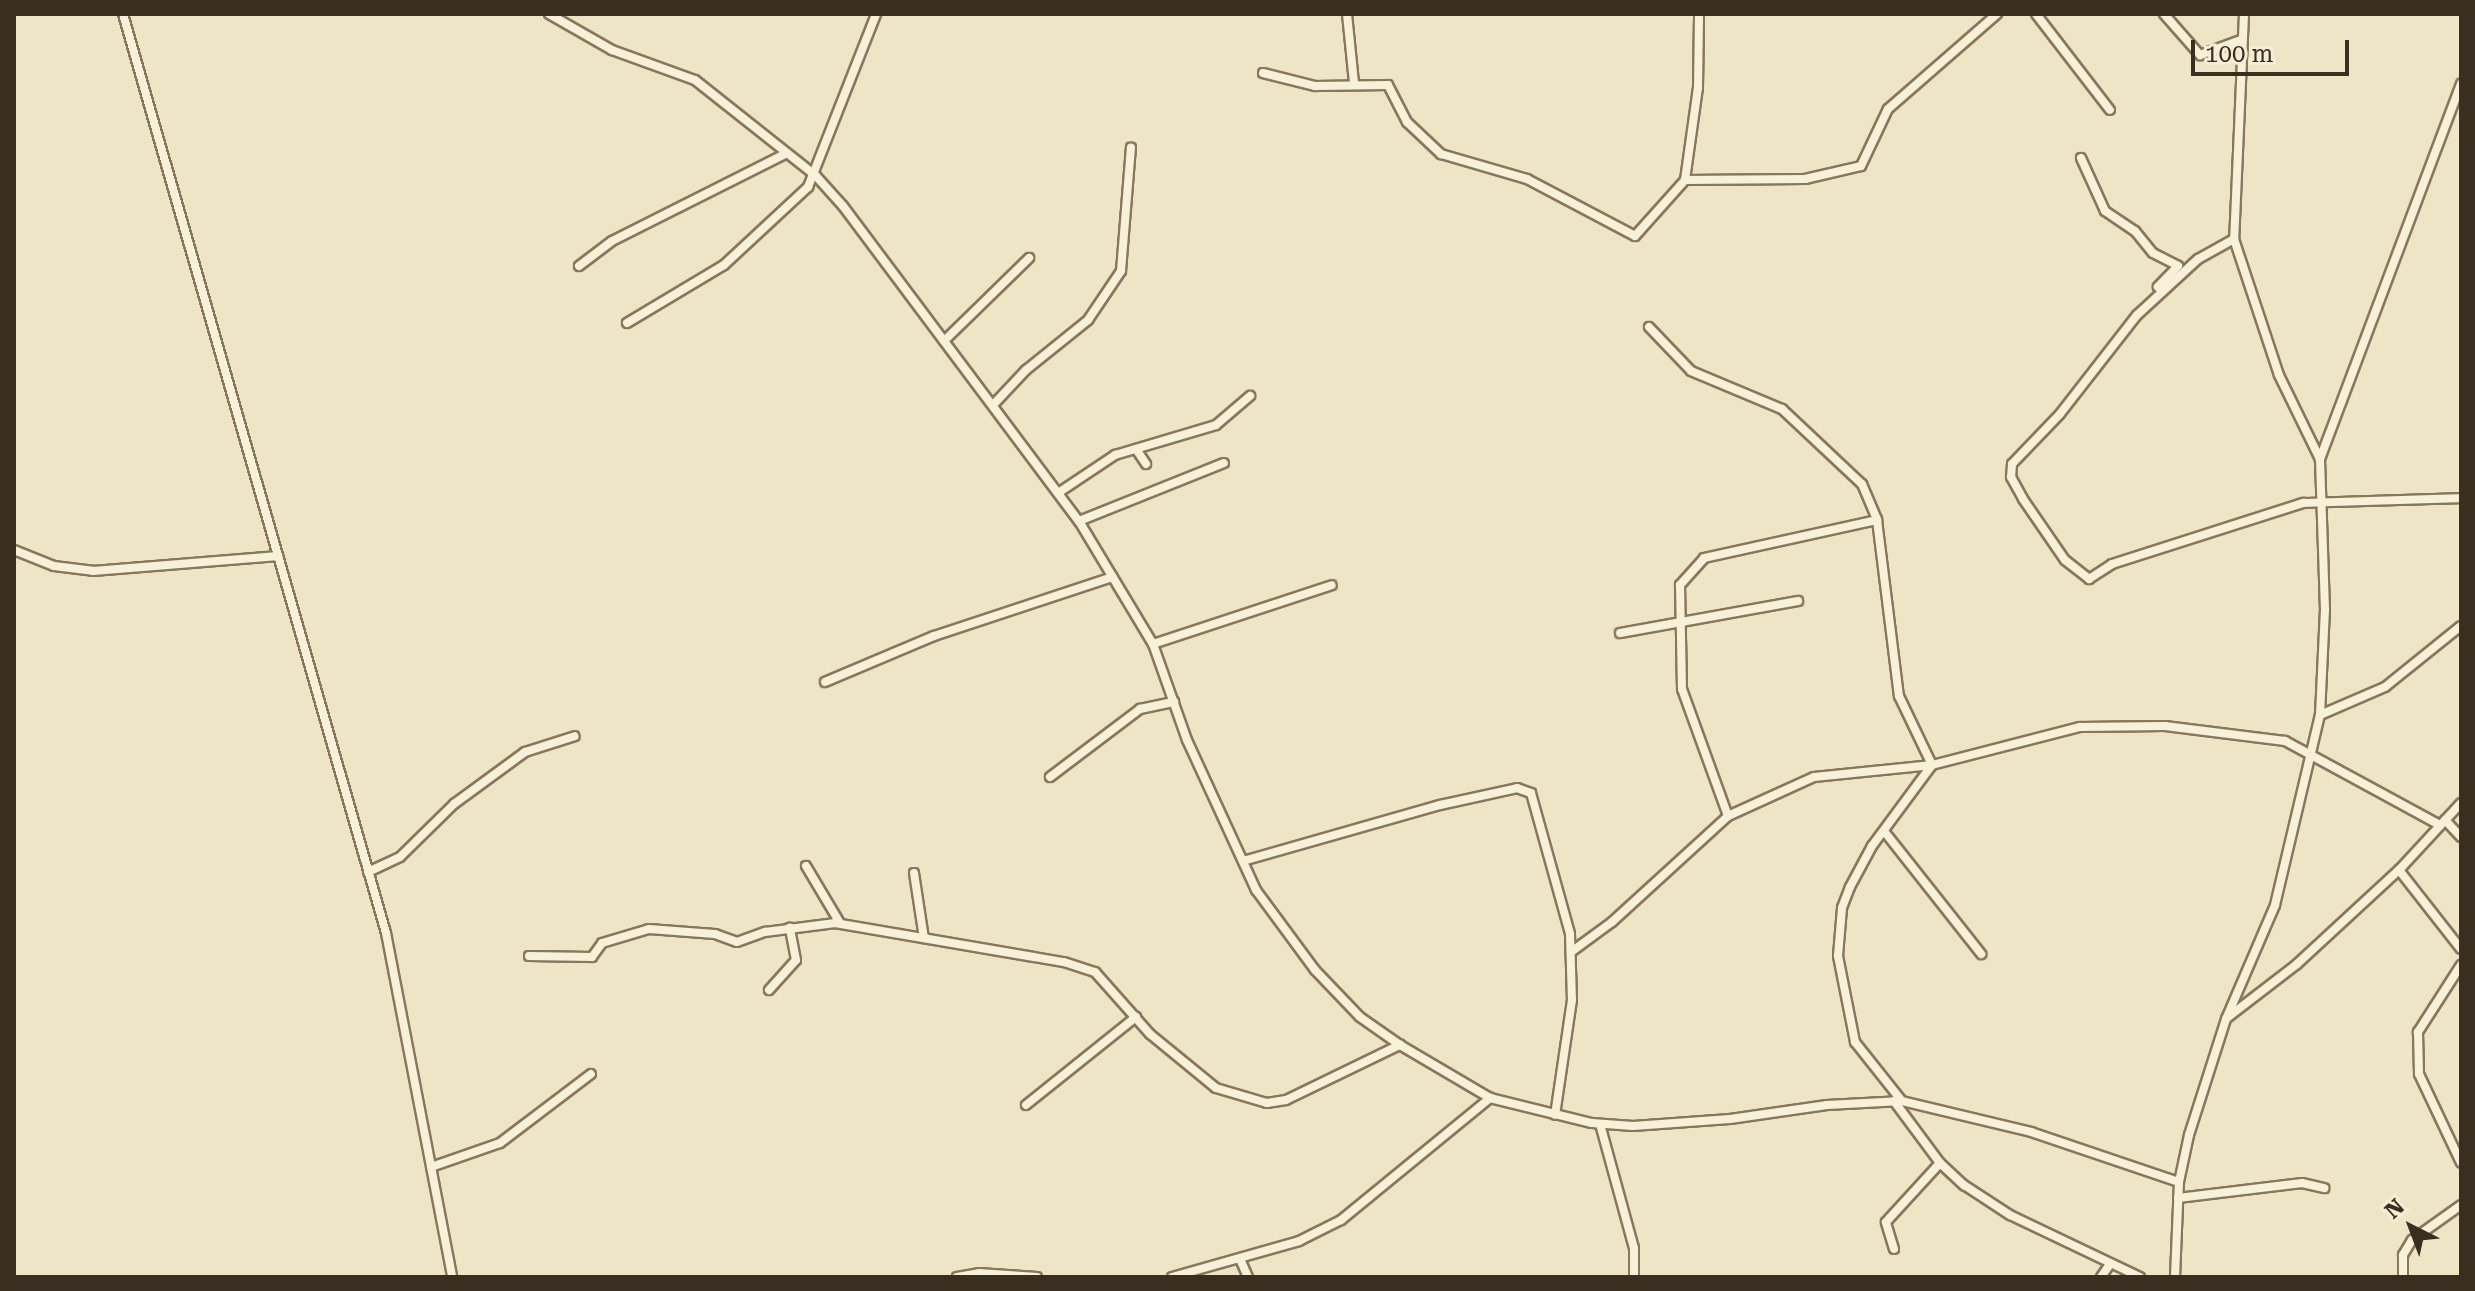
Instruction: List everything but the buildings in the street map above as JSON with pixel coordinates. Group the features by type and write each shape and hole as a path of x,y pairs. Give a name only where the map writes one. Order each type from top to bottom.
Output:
{"street":[{"path":"123,14 386,933 452,1277"},
{"path":"549,14 612,50 695,80 816,176 1079,521 1153,644 1174,702 1256,890 1315,970 1360,1017 1400,1045 1490,1098 1555,1115 1600,1124 1730,1119 1898,1101 2031,1132 2179,1182"},
{"path":"627,323 724,265 797,200 816,176 876,14"},
{"path":"1347,14 1354,83"},
{"path":"1263,73 1315,86 1354,83 1388,85 1407,122 1441,154 1527,179 1627,234 1637,234 1685,180 1698,88 1699,14"},
{"path":"1685,180 1805,179 1861,166 1888,109 1997,14"},
{"path":"2036,14 2110,110"},
{"path":"2164,14 2200,55 2241,40"},
{"path":"2244,14 2234,239 2279,375 2320,459"},
{"path":"2171,1276 2179,1182 2226,1019 2275,905 2313,754 2320,715 2325,610 2320,459 2461,84"},
{"path":"993,405 1026,370 1088,320 1121,271 1131,147"},
{"path":"579,266 612,241 785,154"},
{"path":"2081,158 2105,211 2135,231 2153,253 2178,266 2158,287 2163,291"},
{"path":"2234,239 2198,259 2117,337 2060,414 2012,464 2011,477 2023,499 2065,560 2089,579 2112,564 2320,501 2461,498"},
{"path":"944,341 1029,258"},
{"path":"1649,327 1691,371 1782,409 1862,484 1877,520 1899,696 1932,765"},
{"path":"1058,493 1115,455 1216,425 1250,396"},
{"path":"1136,449 1146,464"},
{"path":"1079,521 1224,463"},
{"path":"1728,816 1682,689 1677,624 1680,585 1704,558 1877,520"},
{"path":"14,550 54,566 93,571 278,556"},
{"path":"825,682 934,636 1112,577"},
{"path":"1153,644 1332,585"},
{"path":"1620,633 1798,601"},
{"path":"2320,715 2385,687 2461,626"},
{"path":"1050,777 1140,709 1174,702"},
{"path":"1571,952 1612,922 1728,816 1826,773 1932,765 2080,727 2121,723 2251,734 2313,754 2442,822 2461,837"},
{"path":"368,872 400,857 454,804 525,752 575,736"},
{"path":"1932,765 1884,831 1842,908 1838,956 1855,1042 1940,1163 2010,1215 2140,1277"},
{"path":"1243,861 1440,805 1525,790 1536,802 1571,952 1572,1000 1555,1115"},
{"path":"2226,1019 2263,994 2399,870 2461,803"},
{"path":"1884,831 1981,954"},
{"path":"806,866 840,923"},
{"path":"2399,870 2461,949"},
{"path":"914,873 924,938"},
{"path":"529,956 592,957 602,943 649,929 715,934 737,942 790,928 840,923 1087,968 1181,1063 1216,1088 1267,1103 1286,1100 1400,1045"},
{"path":"769,990 796,960 790,928"},
{"path":"2461,965 2418,1032 2418,1049 2419,1074 2461,1163"},
{"path":"1026,1105 1136,1017"},
{"path":"431,1167 500,1143 591,1074"},
{"path":"1172,1277 1240,1259 1341,1220 1490,1098"},
{"path":"1600,1124 1634,1248 1634,1277"},
{"path":"1894,1249 1886,1222 1940,1163"},
{"path":"2178,1198 2302,1183 2324,1188"},
{"path":"2403,1277 2403,1255 2412,1240 2461,1205"},
{"path":"1240,1259 1248,1277"},
{"path":"2101,1277 2110,1264"},
{"path":"957,1277 1037,1277"}]}
